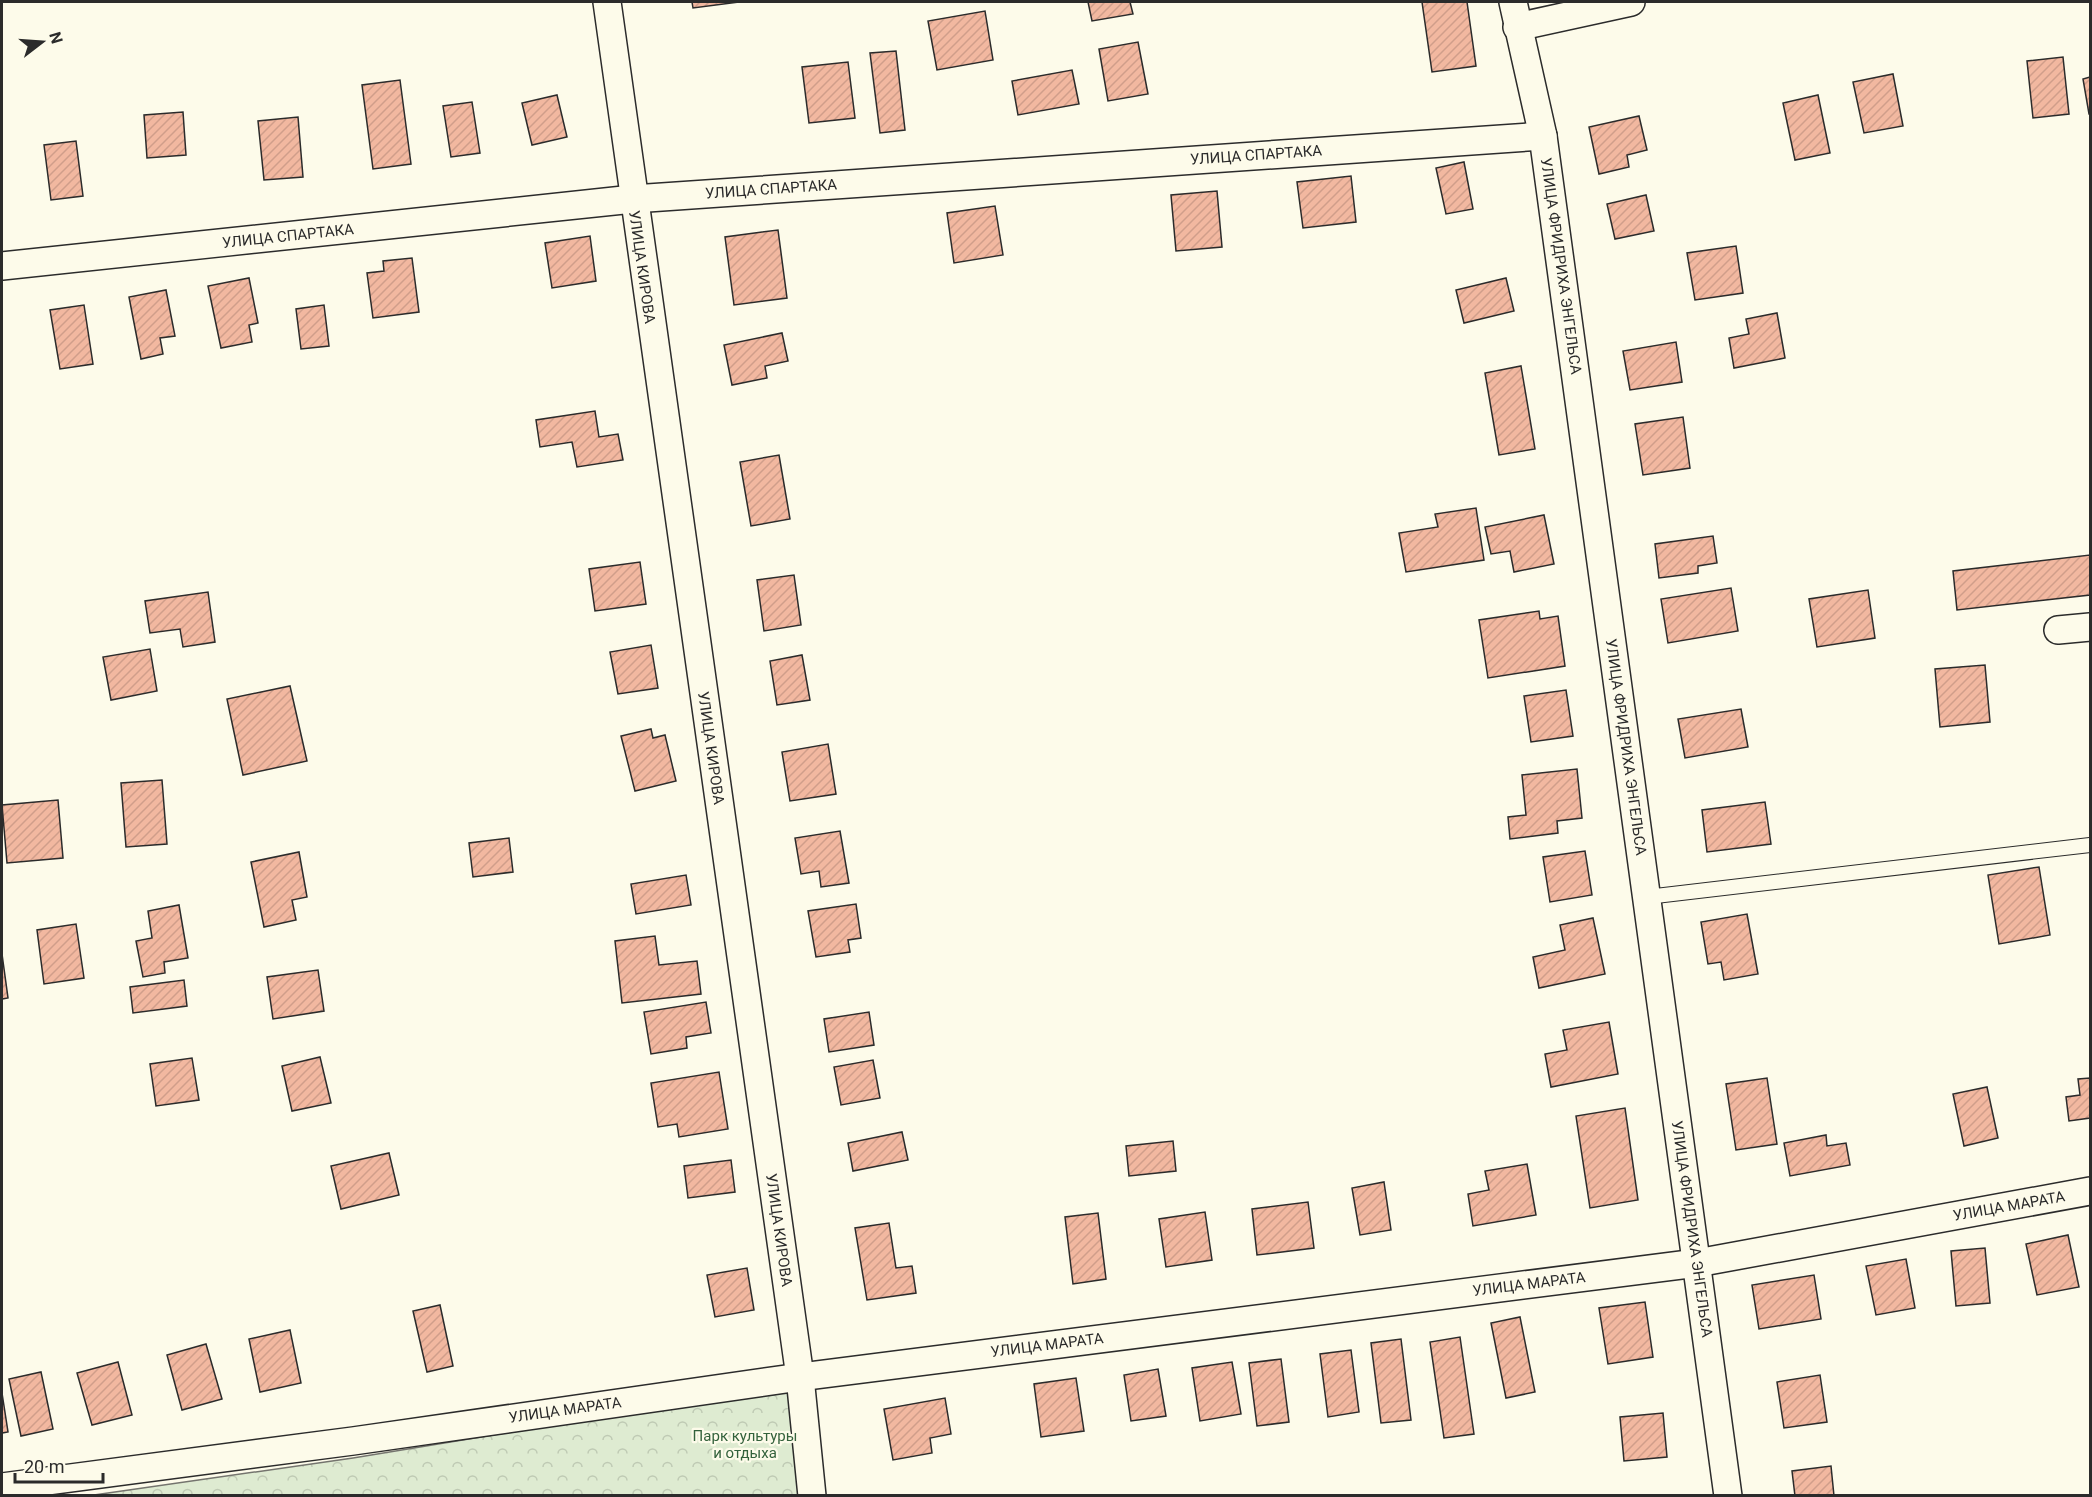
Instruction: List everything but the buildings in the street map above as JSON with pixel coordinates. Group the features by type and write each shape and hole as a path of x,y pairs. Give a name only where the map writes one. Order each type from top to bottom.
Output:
{"street":[{"name":"УЛИЦА КИРОВА","path":"607,2 800,1377 812,1496"},
{"path":"1515,14 1631,2"},
{"name":"УЛИЦА ФРИДРИХА ЭНГЕЛЬСА","path":"1515,14 1543,136 1728,1496"},
{"name":"УЛИЦА СПАРТАКА","path":"2,266 633,198 1543,136"},
{"path":"2058,630 2091,627"},
{"name":"УЛИЦА МАРАТА","path":"2,1487 353,1441 800,1377 1696,1263 2091,1191"}],"lane":[{"path":"1647,897 2091,845"}],"green space":[{"name":"Парк культуры и отдыха","path":"793,1386 803,1496 87,1496 353,1458"}]}
